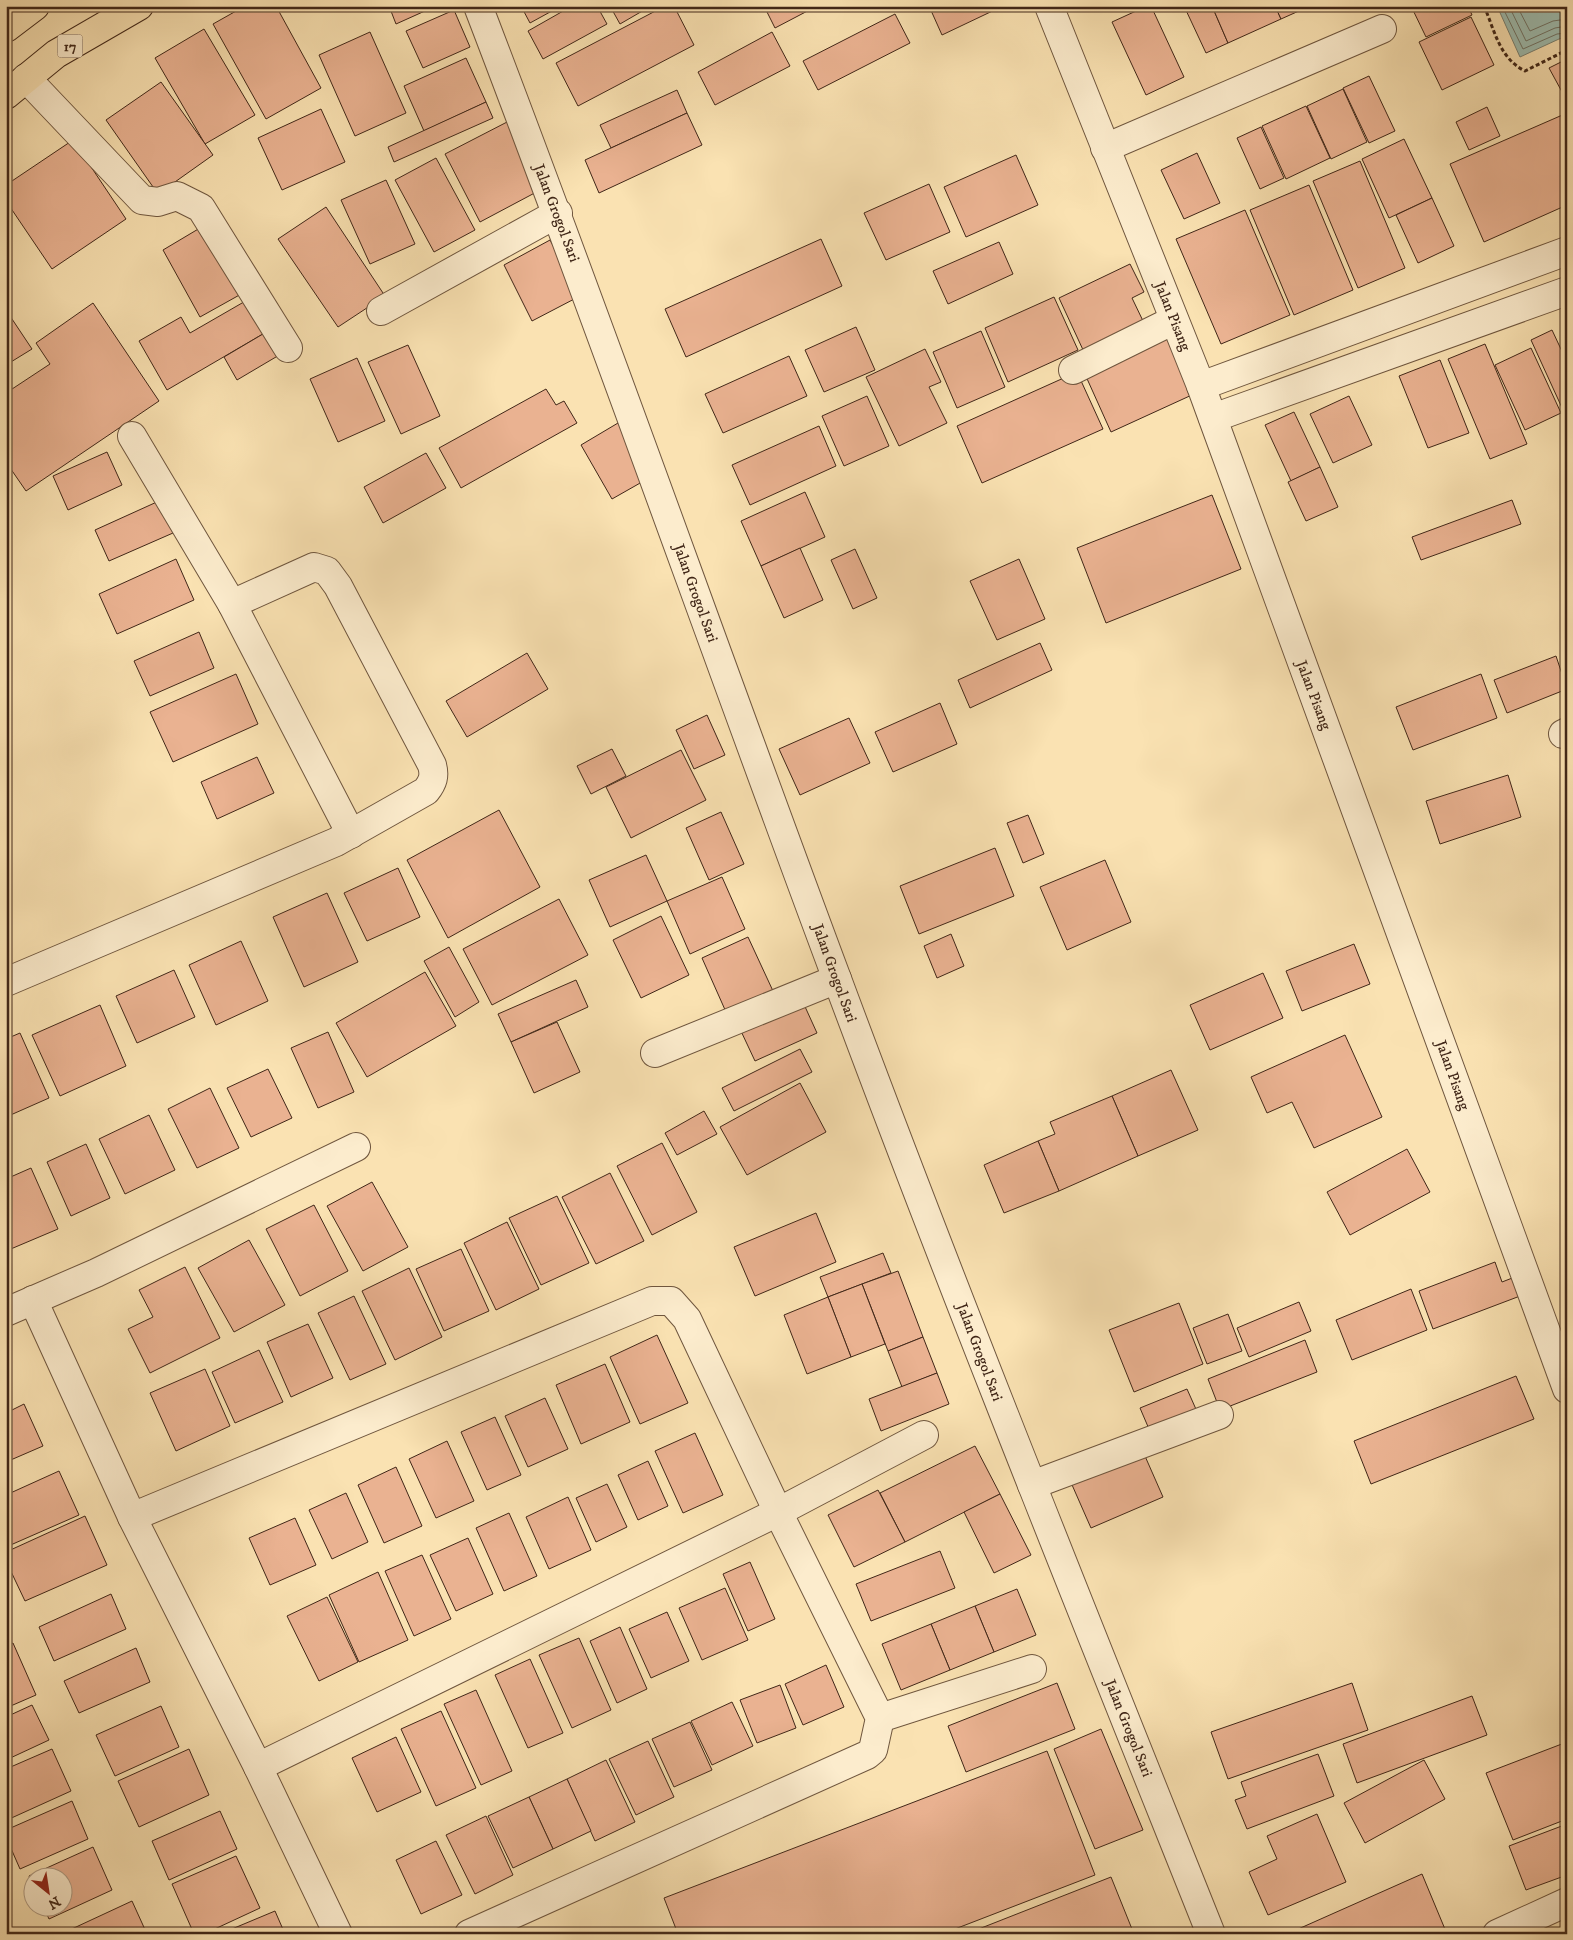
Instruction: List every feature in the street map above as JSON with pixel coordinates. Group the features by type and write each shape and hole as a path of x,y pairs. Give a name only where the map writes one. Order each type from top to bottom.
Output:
{"highway":[{"path":"6,28 36,6"},
{"name":"17","path":"16,87 56,54 139,6"}],"street":[{"name":"Jalan Grogol Sari","path":"478,6 558,213 837,979 1032,1485 1211,1934"},
{"name":"Jalan Pisang","path":"1049,6 1213,418 1567,1389"},
{"path":"1105,148 1382,29"},
{"path":"16,87 142,200 158,202 177,196 201,208 288,348"},
{"path":"381,311 558,213"},
{"path":"1201,386 1567,251"},
{"path":"1213,418 1567,291"},
{"path":"1073,370 1174,320"},
{"path":"132,436 232,604 351,834"},
{"path":"6,982 336,842 426,791 434,779 434,772 428,756 338,586 327,571 314,567 232,604"},
{"path":"655,1053 837,979"},
{"path":"6,1312 96,1273 356,1147"},
{"path":"33,1300 132,1517 258,1767 338,1934"},
{"path":"132,1517 652,1301 671,1302 687,1319 778,1512 880,1718 873,1750 867,1755 469,1934"},
{"path":"1032,1485 1218,1415"},
{"path":"258,1767 778,1512 924,1435"},
{"path":"880,1718 1032,1669"},
{"path":"1497,1934 1567,1902"}],"path":[{"path":"1484,6 1504,56 1524,71 1567,50"}],"water":[{"path":"1497,6 1564,6 1567,13 1567,37 1520,57"}],"building":[{"path":"245,6 276,6 321,88 266,119 213,24"},
{"path":"389,6 436,6 396,24"},
{"path":"521,6 561,6 530,23"},
{"path":"572,6 597,6 607,24 543,59 528,31"},
{"path":"610,6 651,6 620,24"},
{"path":"665,6 674,6 694,45 578,106 556,63"},
{"path":"764,6 817,6 775,28"},
{"path":"929,6 1003,6 942,35"},
{"path":"1147,6 1151,6 1184,77 1146,95 1112,22"},
{"path":"1184,6 1212,6 1228,43 1206,53"},
{"path":"1212,6 1275,6 1281,19 1228,43"},
{"path":"1275,6 1310,6 1281,19"},
{"path":"1411,6 1468,6 1472,15 1426,37"},
{"path":"454,10 470,47 423,68 406,31"},
{"path":"895,14 910,43 818,90 803,61"},
{"path":"1471,17 1494,65 1442,90 1419,42"},
{"path":"204,29 255,115 205,144 155,58"},
{"path":"370,32 406,113 355,136 319,55"},
{"path":"772,32 790,66 715,105 698,72"},
{"path":"466,58 486,102 424,131 404,86"},
{"path":"1567,59 1567,101 1549,68"},
{"path":"1369,76 1395,131 1369,143 1343,88"},
{"path":"161,82 213,155 158,194 106,120"},
{"path":"1343,89 1367,142 1331,159 1307,106"},
{"path":"677,90 687,113 611,148 600,125"},
{"path":"486,102 493,118 394,162 388,147"},
{"path":"1306,106 1330,158 1286,179 1262,126"},
{"path":"1487,107 1500,136 1469,150 1456,122"},
{"path":"321,109 345,162 282,190 258,138"},
{"path":"687,113 702,145 599,193 585,160"},
{"path":"1567,113 1567,205 1484,242 1450,164"},
{"path":"509,121 544,188 480,222 445,154"},
{"path":"1261,127 1284,178 1260,189 1237,138"},
{"path":"1404,139 1432,198 1389,218 1362,159"},
{"path":"73,140 126,219 52,269 6,201 6,185"},
{"path":"1197,153 1220,203 1184,219 1161,170"},
{"path":"1016,155 1038,205 966,237 944,187"},
{"path":"436,158 475,230 434,252 395,180"},
{"path":"1360,161 1405,268 1358,288 1313,181"},
{"path":"386,180 415,244 370,264 341,200"},
{"path":"929,184 950,232 886,260 864,213"},
{"path":"1309,185 1353,290 1294,315 1250,210"},
{"path":"1432,198 1454,246 1418,263 1396,215"},
{"path":"326,207 385,296 338,327 278,239"},
{"path":"1245,210 1290,315 1221,344 1176,239"},
{"path":"205,225 243,293 200,317 163,250"},
{"path":"821,239 842,286 686,357 665,309"},
{"path":"550,240 580,296 532,321 504,265"},
{"path":"999,242 1013,274 948,304 933,271"},
{"path":"1130,264 1144,292 1132,298 1144,323 1084,352 1059,298"},
{"path":"1054,297 1078,350 1008,382 985,328"},
{"path":"249,299 268,331 167,390 139,341 181,317 190,333"},
{"path":"93,303 159,401 26,491 6,462 6,393 50,364 36,343"},
{"path":"6,310 32,349 6,365"},
{"path":"856,327 875,370 824,392 805,350"},
{"path":"1552,330 1567,362 1567,409 1563,410 1531,340"},
{"path":"268,331 281,354 237,380 224,357"},
{"path":"981,331 1005,387 957,408 933,352"},
{"path":"1168,335 1194,394 1111,432 1084,372"},
{"path":"1485,344 1527,444 1490,459 1448,359"},
{"path":"408,345 440,416 401,434 368,362"},
{"path":"1531,348 1561,413 1525,430 1495,365"},
{"path":"925,349 941,382 929,387 947,423 899,446 866,377"},
{"path":"789,356 807,396 723,433 705,394"},
{"path":"357,358 385,421 338,442 310,379"},
{"path":"1440,360 1469,433 1428,448 1399,376"},
{"path":"1077,372 1103,429 982,483 957,426"},
{"path":"546,389 556,405 564,401 577,423 461,488 439,448"},
{"path":"867,396 889,446 844,466 822,416"},
{"path":"1349,396 1372,445 1333,463 1310,414"},
{"path":"1294,412 1320,467 1291,481 1265,425"},
{"path":"618,423 649,478 612,499 581,445"},
{"path":"819,426 836,466 750,505 732,465"},
{"path":"107,452 122,485 68,510 53,476"},
{"path":"426,453 446,488 383,523 364,487"},
{"path":"1320,467 1338,507 1306,521 1288,482"},
{"path":"805,492 825,537 761,566 741,521"},
{"path":"1212,495 1241,569 1106,623 1077,548"},
{"path":"1512,500 1521,524 1421,560 1412,537"},
{"path":"159,501 173,533 109,561 95,530"},
{"path":"800,548 823,600 784,618 761,566"},
{"path":"855,549 877,598 853,609 831,560"},
{"path":"176,559 194,600 117,634 99,594"},
{"path":"1019,559 1045,619 997,640 970,581"},
{"path":"199,632 214,668 150,696 134,661"},
{"path":"1040,643 1052,670 970,708 958,680"},
{"path":"527,653 548,689 467,737 446,701"},
{"path":"1556,656 1567,689 1507,713 1494,680"},
{"path":"236,674 258,724 173,762 150,712"},
{"path":"1481,674 1497,718 1413,750 1396,707"},
{"path":"940,703 957,744 893,772 875,732"},
{"path":"707,715 725,755 694,769 676,730"},
{"path":"849,718 870,763 800,795 779,749"},
{"path":"612,749 626,776 591,794 577,766"},
{"path":"681,750 706,800 631,838 606,787"},
{"path":"257,757 274,793 217,819 201,782"},
{"path":"1508,775 1521,817 1440,844 1426,801"},
{"path":"499,810 540,887 448,938 407,860"},
{"path":"721,812 744,864 709,880 686,828"},
{"path":"1028,815 1044,854 1023,863 1007,823"},
{"path":"995,848 1014,896 919,934 900,886"},
{"path":"646,855 667,901 610,927 589,880"},
{"path":"1105,860 1131,922 1067,950 1040,887"},
{"path":"398,868 420,917 367,941 344,893"},
{"path":"722,877 745,929 690,954 667,901"},
{"path":"327,893 358,962 304,987 273,917"},
{"path":"559,899 588,955 492,1005 463,949"},
{"path":"661,916 689,975 641,998 613,940"},
{"path":"951,934 964,966 937,978 924,946"},
{"path":"748,937 773,991 726,1012 702,958"},
{"path":"241,941 268,1001 216,1025 189,965"},
{"path":"1354,944 1370,984 1302,1011 1286,971"},
{"path":"449,947 479,1002 455,1017 424,961"},
{"path":"174,970 195,1017 137,1043 116,996"},
{"path":"425,972 456,1026 367,1077 336,1023"},
{"path":"1263,973 1283,1018 1210,1050 1190,1005"},
{"path":"576,980 588,1007 511,1042 498,1014"},
{"path":"802,1000 817,1033 755,1061 740,1029"},
{"path":"100,1005 126,1066 60,1096 32,1035"},
{"path":"557,1022 580,1072 534,1093 511,1042"},
{"path":"328,1032 354,1092 318,1108 291,1048"},
{"path":"20,1033 49,1098 6,1117 6,1039"},
{"path":"1345,1035 1382,1117 1314,1148 1292,1102 1267,1113 1251,1077"},
{"path":"800,1049 812,1072 734,1111 722,1088"},
{"path":"268,1069 292,1118 251,1137 227,1088"},
{"path":"1171,1070 1198,1130 1138,1156 1112,1096"},
{"path":"800,1083 826,1132 747,1175 720,1127"},
{"path":"210,1088 239,1148 197,1168 168,1109"},
{"path":"1112,1096 1138,1156 1059,1191 1038,1141 1055,1134 1050,1122"},
{"path":"704,1111 717,1134 677,1155 665,1133"},
{"path":"149,1115 175,1170 125,1194 99,1139"},
{"path":"1038,1141 1059,1191 1004,1213 984,1165"},
{"path":"662,1143 697,1212 652,1235 617,1166"},
{"path":"86,1144 110,1198 71,1216 47,1162"},
{"path":"1407,1149 1430,1192 1350,1235 1327,1192"},
{"path":"31,1168 58,1229 6,1251 6,1179"},
{"path":"610,1173 644,1241 596,1264 562,1197"},
{"path":"372,1182 408,1247 363,1271 327,1206"},
{"path":"557,1196 589,1263 541,1285 509,1218"},
{"path":"314,1205 348,1271 300,1296 266,1229"},
{"path":"816,1213 836,1262 755,1296 734,1247"},
{"path":"507,1222 539,1289 496,1310 464,1243"},
{"path":"249,1240 285,1305 234,1332 198,1268"},
{"path":"461,1249 489,1311 444,1331 416,1269"},
{"path":"883,1253 891,1273 828,1297 820,1277"},
{"path":"1495,1262 1502,1282 1520,1275 1528,1293 1433,1329 1419,1291"},
{"path":"185,1267 220,1338 150,1373 128,1329 153,1317 139,1290"},
{"path":"409,1268 442,1337 395,1360 362,1291"},
{"path":"898,1271 923,1337 888,1351 862,1284"},
{"path":"862,1284 885,1344 851,1357 828,1297"},
{"path":"1411,1289 1427,1330 1352,1360 1336,1320"},
{"path":"354,1296 386,1364 350,1380 318,1313"},
{"path":"828,1297 851,1357 807,1374 784,1315"},
{"path":"1299,1302 1311,1331 1249,1357 1237,1328"},
{"path":"1179,1303 1203,1364 1134,1392 1109,1330"},
{"path":"1228,1314 1242,1351 1207,1364 1193,1328"},
{"path":"308,1324 333,1378 291,1397 267,1342"},
{"path":"657,1335 688,1403 640,1424 610,1357"},
{"path":"923,1337 937,1373 902,1387 888,1351"},
{"path":"1305,1340 1317,1372 1220,1410 1208,1379"},
{"path":"259,1350 283,1402 235,1423 212,1372"},
{"path":"605,1364 630,1422 581,1444 556,1385"},
{"path":"205,1369 230,1426 176,1451 150,1393"},
{"path":"937,1373 949,1404 881,1431 869,1399"},
{"path":"1516,1376 1534,1419 1371,1484 1354,1441"},
{"path":"1187,1389 1199,1416 1152,1436 1140,1408"},
{"path":"545,1398 568,1449 528,1467 505,1416"},
{"path":"24,1404 43,1446 6,1462 6,1413"},
{"path":"495,1417 521,1475 487,1490 461,1432"},
{"path":"695,1433 723,1495 683,1513 655,1451"},
{"path":"447,1441 474,1501 436,1518 409,1459"},
{"path":"975,1446 1000,1494 905,1542 880,1493"},
{"path":"1141,1447 1163,1497 1091,1528 1069,1478"},
{"path":"648,1461 668,1506 638,1520 618,1475"},
{"path":"396,1467 422,1526 384,1543 358,1485"},
{"path":"59,1471 79,1515 6,1547 6,1495"},
{"path":"607,1484 627,1527 596,1542 576,1498"},
{"path":"878,1490 905,1542 854,1567 828,1515"},
{"path":"346,1493 368,1542 332,1559 309,1510"},
{"path":"1000,1494 1031,1555 994,1573 964,1512"},
{"path":"568,1497 591,1550 549,1569 526,1517"},
{"path":"509,1513 537,1576 504,1591 476,1528"},
{"path":"85,1516 107,1565 25,1601 6,1561 6,1552"},
{"path":"295,1518 316,1565 270,1585 249,1538"},
{"path":"468,1538 493,1594 456,1611 430,1555"},
{"path":"940,1551 955,1588 871,1621 856,1584"},
{"path":"422,1555 451,1619 414,1636 385,1571"},
{"path":"750,1562 775,1619 748,1631 723,1574"},
{"path":"378,1572 408,1640 359,1662 329,1595"},
{"path":"725,1588 748,1640 702,1660 679,1608"},
{"path":"1017,1589 1036,1635 994,1652 975,1606"},
{"path":"111,1594 126,1629 54,1661 39,1627"},
{"path":"327,1597 358,1662 319,1681 287,1616"},
{"path":"975,1606 994,1652 950,1670 931,1624"},
{"path":"667,1612 689,1661 651,1678 629,1629"},
{"path":"931,1624 950,1670 901,1690 882,1644"},
{"path":"620,1627 647,1689 617,1703 590,1641"},
{"path":"579,1638 611,1710 572,1728 539,1655"},
{"path":"13,1643 36,1695 6,1708 6,1646"},
{"path":"136,1648 150,1682 79,1713 64,1681"},
{"path":"530,1659 563,1733 528,1748 495,1675"},
{"path":"826,1665 844,1707 803,1725 785,1684"},
{"path":"1057,1683 1075,1729 966,1772 948,1726"},
{"path":"1352,1683 1368,1730 1228,1779 1211,1732"},
{"path":"780,1685 796,1728 757,1743 740,1700"},
{"path":"476,1690 512,1771 481,1785 444,1704"},
{"path":"1472,1696 1487,1735 1357,1783 1343,1744"},
{"path":"732,1702 753,1746 712,1765 691,1721"},
{"path":"32,1705 49,1740 6,1760 6,1717"},
{"path":"161,1706 179,1747 115,1776 96,1735"},
{"path":"441,1711 476,1788 436,1806 401,1729"},
{"path":"690,1722 712,1770 674,1787 652,1739"},
{"path":"1101,1729 1143,1830 1095,1849 1054,1749"},
{"path":"396,1737 421,1792 377,1812 352,1758"},
{"path":"648,1741 674,1797 636,1815 609,1759"},
{"path":"1567,1742 1567,1819 1513,1840 1486,1773"},
{"path":"52,1749 71,1791 7,1820 6,1769"},
{"path":"189,1749 209,1795 139,1827 118,1781"},
{"path":"1047,1751 1095,1875 942,1934 678,1934 664,1898"},
{"path":"1318,1754 1334,1796 1247,1829 1235,1800 1246,1796 1241,1782"},
{"path":"606,1760 635,1822 595,1841 567,1779"},
{"path":"1424,1760 1445,1799 1365,1843 1344,1803"},
{"path":"567,1779 591,1831 553,1849 529,1797"},
{"path":"529,1797 553,1849 513,1868 488,1816"},
{"path":"72,1801 88,1839 20,1869 6,1837 6,1830"},
{"path":"220,1811 237,1849 169,1880 152,1841"},
{"path":"1317,1814 1346,1882 1268,1915 1249,1872 1277,1859 1267,1836"},
{"path":"486,1816 513,1875 475,1894 446,1835"},
{"path":"1567,1824 1567,1875 1526,1890 1509,1846"},
{"path":"436,1841 462,1895 421,1914 396,1860"},
{"path":"93,1847 112,1890 72,1908 72,1868 47,1868"},
{"path":"236,1856 260,1908 204,1934 194,1934 172,1884"},
{"path":"1422,1874 1447,1934 1287,1934"},
{"path":"1111,1877 1134,1934 966,1934"},
{"path":"132,1901 147,1934 61,1934"},
{"path":"275,1911 285,1934 220,1934"}]}
